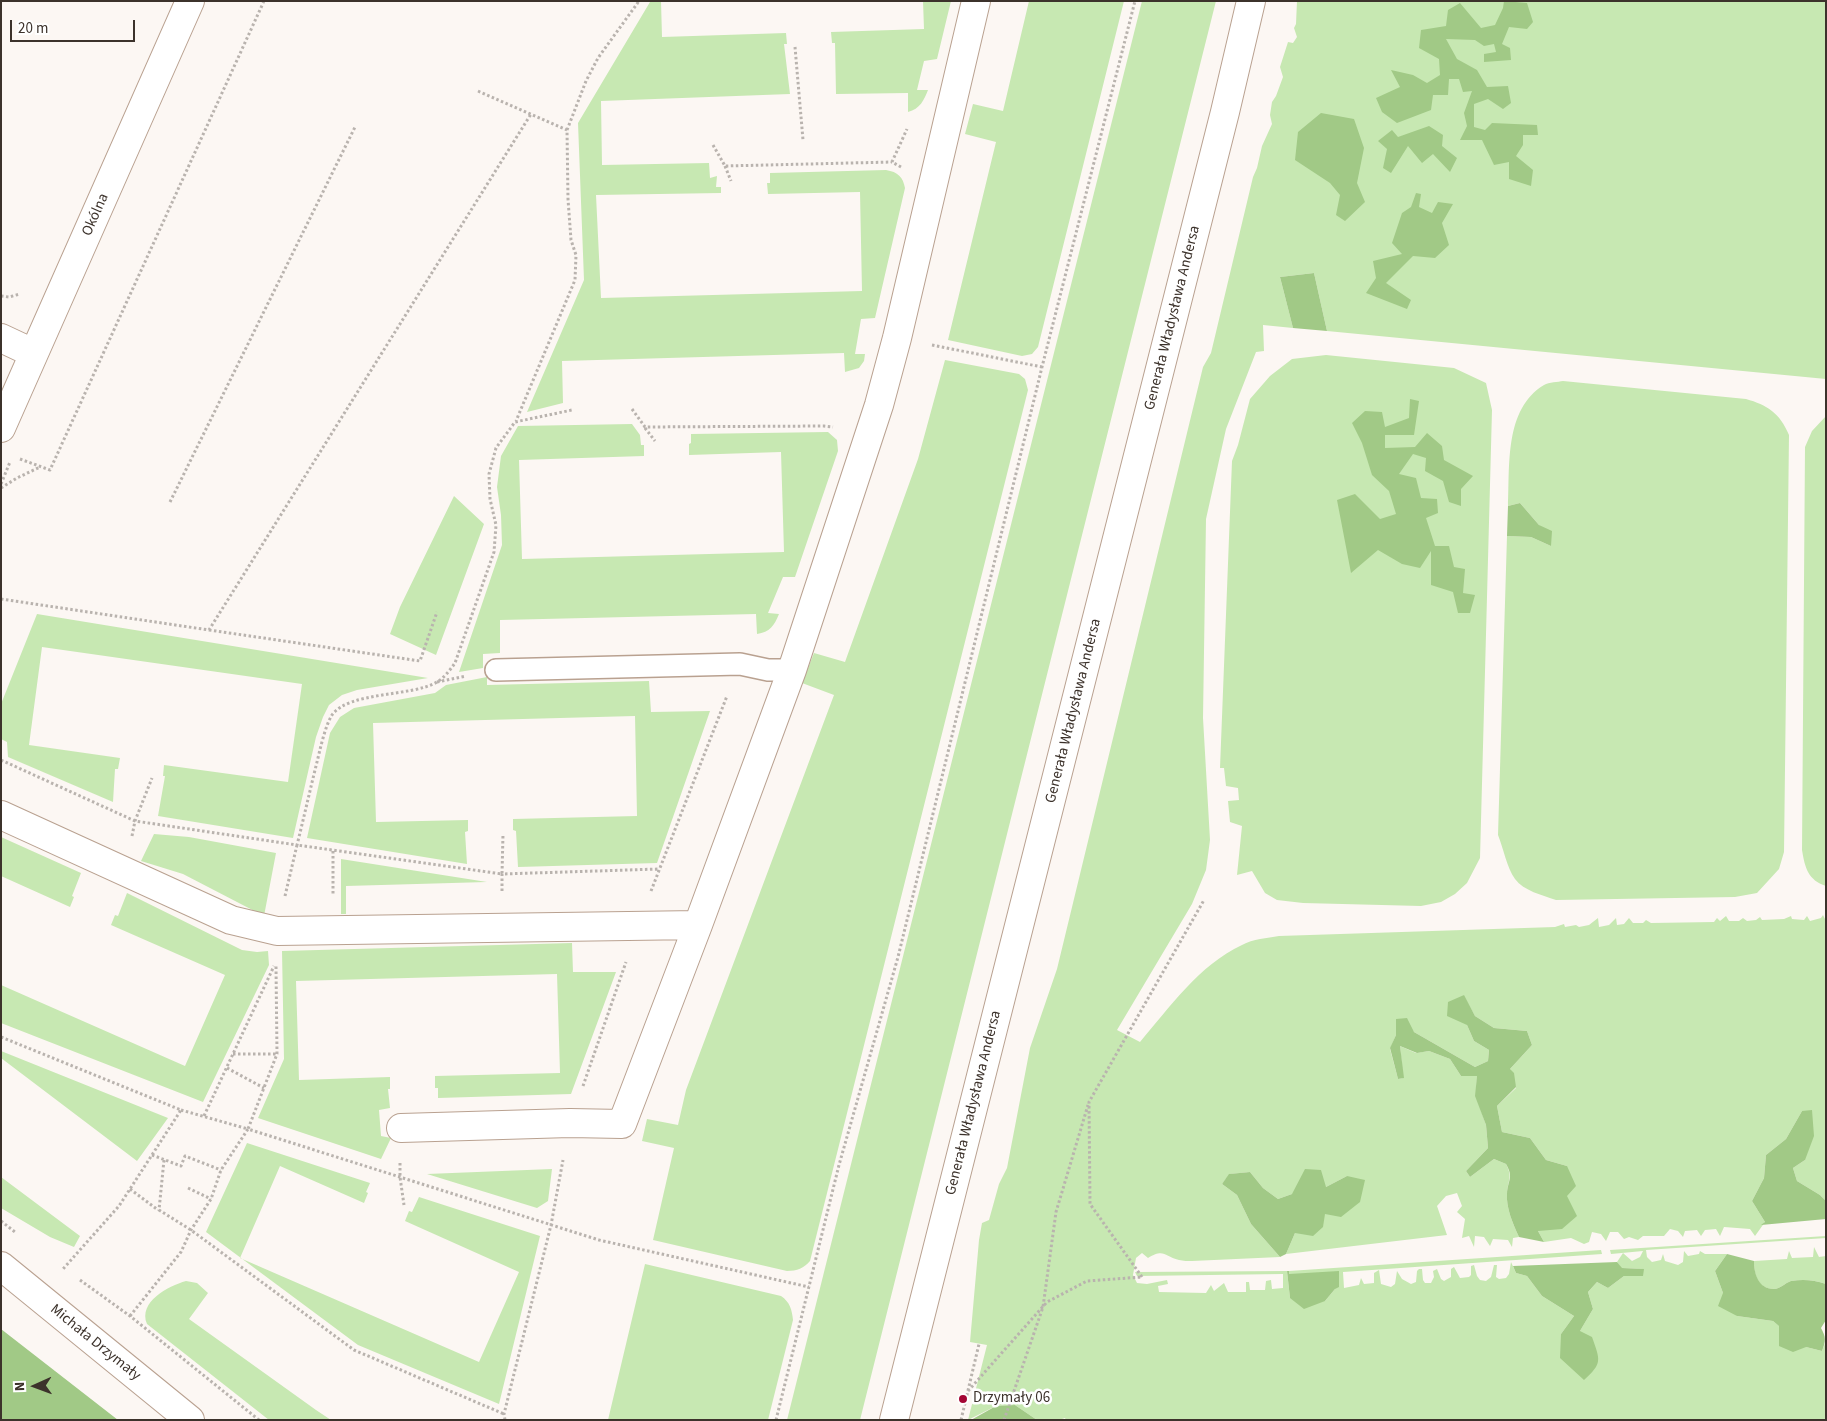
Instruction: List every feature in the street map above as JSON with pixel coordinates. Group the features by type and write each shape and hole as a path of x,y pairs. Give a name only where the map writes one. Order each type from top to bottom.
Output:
{"street":[{"name":"Okólna","path":"1,428 190,1"},
{"path":"401,1128 570,1123 622,1124 792,670 879,405 897,338 976,1"},
{"name":"Generała Władysława Andersa","path":"894,1420 1215,151 1251,1"},
{"path":"1,338 34,353"},
{"path":"1,815 231,920 277,931 698,925"},
{"name":"Michała Drzymały","path":"1,1266 190,1420"}],"lane":[{"path":"496,670 740,664 768,670 792,670"}],"path":[{"path":"1,486 12,456 50,470 264,1"},
{"path":"1,760 135,821 297,844 322,741 332,714 355,701 412,690 436,682 448,672 455,663 494,552 496,525 490,499 489,474 496,448 515,422 575,280 576,255 571,240 568,199 567,130 586,82 598,58 639,1"},
{"path":"776,1420 839,1166 898,957 1042,366 1135,1"},
{"path":"795,47 803,140"},
{"path":"478,91 567,130"},
{"path":"209,630 531,114"},
{"path":"170,502 355,127"},
{"path":"713,145 731,180"},
{"path":"724,166 892,162"},
{"path":"897,338 1042,366"},
{"path":"632,409 655,441"},
{"path":"515,422 572,410"},
{"path":"645,427 824,426 836,428"},
{"path":"1,486 41,466"},
{"path":"1,599 420,661 437,612"},
{"path":"504,1420 551,1225 570,1123 659,869 740,664"},
{"path":"333,851 334,930"},
{"path":"503,928 502,874 659,869"},
{"path":"1004,1420 1043,1307 1056,1212 1089,1102 1204,900"},
{"path":"204,1116 276,963"},
{"path":"1,1037 181,1110 119,1206 63,1269 71,1274"},
{"path":"233,1054 277,1054"},
{"path":"227,1068 264,1088"},
{"path":"968,1391 1047,1302 1087,1281 1142,1277 1090,1204 1089,1102"},
{"path":"130,1316 180,1252 210,1199 221,1170 248,1129 599,1240 809,1286"},
{"path":"152,1155 181,1166 186,1156 221,1170"},
{"path":"159,1210 164,1160"},
{"path":"188,1188 210,1199"},
{"path":"130,1189 191,1230 354,1350 504,1414"},
{"path":"1,1221 17,1233"},
{"path":"79,1280 130,1316 258,1420"},
{"path":"961,1420 979,1344"}],"green space":[{"path":"661,1 662,37 786,33 787,44 784,44 790,94 601,101 602,165 709,163 710,178 717,176 716,187 721,187 721,193 596,195 601,298 862,291 860,192 768,194 767,183 770,183 770,173 886,170 897,174 903,181 905,188 875,318 861,319 855,354 865,354 864,361 859,368 845,372 844,353 562,361 563,403 527,412 584,280 578,123 650,2"},
{"path":"923,1 951,1 937,59 924,61 917,90 928,90 919,106 908,112 908,93 836,94 835,43 832,43 831,32 924,29"},
{"path":"1029,1 1124,1 1038,347 1032,354 1022,356 948,340 996,142 965,134 973,104 1003,111"},
{"path":"1142,1 1216,1 860,1420 787,1420"},
{"path":"1297,1 1826,1 1826,379 1327,331 1314,273 1280,277 1293,328 1263,325 1264,351 1256,352 1226,429 1206,519 1203,718 1210,840 1206,870 1192,904 1117,1030 1140,1042 1186,988 1212,964 1242,945 1265,938 1555,927 1564,924 1565,927 1576,925 1579,927 1589,925 1598,918 1599,927 1609,925 1616,918 1617,925 1624,924 1629,918 1633,923 1643,923 1646,920 1651,923 1714,922 1717,918 1720,921 1726,916 1729,921 1739,921 1743,918 1747,921 1756,920 1760,917 1762,920 1784,919 1791,916 1792,919 1804,920 1807,916 1810,921 1821,918 1823,915 1826,921 1826,1201 1820,1195 1797,1181 1793,1168 1805,1160 1802,1111 1786,1139 1766,1155 1764,1178 1752,1201 1765,1222 1755,1236 1750,1229 1724,1227 1720,1236 1716,1229 1705,1230 1701,1236 1697,1230 1685,1231 1683,1237 1678,1231 1670,1229 1664,1236 1643,1236 1638,1240 1629,1237 1624,1239 1618,1232 1610,1232 1606,1241 1601,1234 1592,1232 1589,1242 1584,1244 1571,1238 1544,1242 1538,1231 1567,1196 1567,1166 1546,1160 1530,1138 1502,1132 1497,1106 1516,1088 1510,1069 1532,1045 1527,1031 1494,1028 1475,1016 1463,995 1467,1025 1474,1041 1489,1050 1488,1061 1475,1067 1414,1032 1396,1019 1396,1035 1390,1049 1398,1079 1403,1078 1400,1046 1416,1053 1429,1051 1450,1059 1461,1076 1477,1076 1476,1096 1486,1125 1488,1148 1466,1171 1470,1177 1494,1159 1506,1164 1510,1176 1507,1194 1508,1205 1519,1237 1513,1238 1512,1247 1508,1240 1493,1239 1490,1246 1484,1237 1475,1236 1474,1247 1469,1236 1462,1238 1465,1219 1457,1212 1462,1206 1457,1193 1446,1196 1437,1206 1447,1235 1286,1254 1295,1233 1325,1214 1347,1176 1326,1187 1278,1199 1263,1188 1250,1172 1230,1174 1222,1184 1237,1195 1251,1224 1280,1257 1187,1261 1161,1253 1148,1258 1142,1253 1136,1258 1133,1275 1137,1283 1147,1284 1167,1280 1168,1284 1158,1286 1159,1292 1206,1293 1211,1285 1214,1291 1224,1283 1228,1292 1246,1292 1246,1282 1249,1282 1250,1290 1265,1290 1266,1281 1271,1280 1272,1289 1283,1288 1283,1274 1137,1276 1135,1272 1287,1271 1290,1298 1325,1301 1335,1289 1289,1274 1289,1271 1601,1250 1602,1254 1343,1272 1344,1288 1359,1285 1361,1278 1364,1284 1374,1283 1374,1273 1379,1270 1381,1284 1391,1287 1395,1284 1397,1271 1402,1279 1411,1284 1416,1282 1419,1269 1422,1269 1425,1283 1431,1283 1434,1277 1433,1271 1437,1269 1441,1279 1444,1281 1451,1277 1451,1269 1454,1267 1460,1278 1469,1277 1471,1275 1471,1266 1474,1265 1480,1280 1486,1281 1491,1277 1494,1265 1497,1265 1496,1277 1499,1279 1506,1278 1509,1274 1511,1262 1516,1273 1527,1276 1542,1296 1574,1316 1561,1334 1580,1331 1593,1309 1588,1292 1597,1282 1608,1288 1624,1276 1642,1276 1643,1269 1621,1268 1617,1262 1623,1253 1632,1261 1640,1257 1643,1251 1611,1254 1610,1250 1826,1236 1826,1238 1646,1250 1647,1257 1652,1262 1661,1260 1663,1254 1665,1261 1678,1265 1683,1262 1684,1251 1688,1256 1699,1254 1700,1251 1705,1254 1727,1254 1715,1271 1723,1293 1737,1316 1773,1321 1806,1347 1822,1351 1826,1341 1826,1420 1066,1420 1065,1418 1059,1420 1037,1420 1015,1405 996,1406 968,1420 987,1345 970,1342 982,1223 989,1220 999,1184 1007,1168 1030,1048 1057,969 1203,367 1211,353 1253,177 1262,146 1272,124 1270,115 1272,102 1283,77 1280,67 1288,42 1293,43 1297,37 1294,28 1296,24"},
{"path":"1504,1 1527,3 1533,22 1527,29 1509,27 1502,44 1510,48 1511,60 1484,62 1484,54 1496,52 1494,44 1484,46 1475,40 1446,39 1457,59 1477,70 1487,87 1508,86 1511,103 1503,109 1488,99 1474,104 1474,127 1485,130 1492,123 1537,125 1538,135 1523,135 1523,145 1516,156 1533,170 1531,186 1509,179 1509,162 1494,165 1482,140 1460,140 1467,126 1464,113 1472,91 1463,92 1459,79 1449,79 1448,95 1433,95 1431,110 1397,123 1382,112 1376,98 1400,87 1391,70 1413,75 1427,83 1440,75 1439,59 1419,48 1421,30 1446,26 1448,10 1460,3 1481,28 1495,25 1503,8"},
{"path":"1321,113 1354,119 1364,148 1357,183 1365,202 1345,221 1336,215 1340,195 1330,183 1295,160 1298,132"},
{"path":"1429,126 1443,135 1442,146 1457,158 1450,172 1433,154 1422,163 1408,146 1391,173 1383,168 1387,149 1378,141 1392,130 1398,137"},
{"path":"1416,193 1421,194 1419,207 1432,213 1438,202 1453,204 1442,223 1449,245 1435,258 1413,256 1386,283 1411,300 1407,309 1366,293 1376,278 1373,261 1402,254 1392,243 1402,213 1411,207"},
{"path":"1314,273 1327,331 1293,328 1280,277"},
{"path":"1326,355 1454,368 1486,383 1492,410 1480,858 1467,883 1455,894 1441,902 1421,906 1303,903 1277,900 1265,893 1252,871 1237,875 1242,826 1230,822 1228,801 1239,800 1238,788 1226,786 1224,768 1220,768 1232,461 1250,399 1270,376 1292,359"},
{"path":"945,360 1019,374 1025,379 1028,390 810,1261 800,1269 787,1271 653,1240 674,1148 642,1141 647,1119 678,1125 686,1090 834,695 802,683 814,653 845,662 918,459"},
{"path":"1563,381 1746,399 1772,411 1781,421 1789,435 1784,852 1779,869 1757,893 1735,897 1556,900 1523,887 1515,879 1507,863 1498,835 1507,536 1531,537 1551,546 1539,525 1520,503 1508,506 1510,456 1516,423 1522,408 1531,395 1544,385"},
{"path":"1410,399 1419,401 1414,435 1385,435 1385,448 1415,447 1427,433 1442,446 1444,460 1473,476 1461,489 1461,506 1449,502 1443,481 1425,471 1426,458 1413,454 1399,474 1416,478 1421,498 1437,499 1438,513 1426,518 1435,546 1449,546 1454,567 1465,569 1463,593 1475,595 1470,613 1458,613 1453,592 1431,585 1431,551 1420,568 1402,564 1378,550 1351,573 1337,500 1355,494 1380,519 1396,514 1389,491 1372,475 1362,443 1352,423 1365,411 1382,412 1385,427 1409,418"},
{"path":"1826,416 1826,886 1811,877 1804,862 1802,850 1805,447 1812,431"},
{"path":"632,424 640,435 641,445 644,445 644,456 519,460 522,559 784,552 781,452 689,455 691,434 828,432 837,440 838,451 795,577 783,577 768,613 779,614 773,625 765,632 757,634 756,614 500,620 500,653 483,654 483,668 459,672 502,545 501,515 497,487 501,456 518,426"},
{"path":"454,496 484,524 436,655 390,634 400,607"},
{"path":"1520,503 1539,525 1552,531 1551,546 1531,537 1507,536 1508,506"},
{"path":"37,614 428,678 357,690 342,695 329,705 316,737 293,838 158,816 165,776 163,776 164,765 288,782 302,684 42,647 29,745 120,758 118,769 115,769 113,802 8,757 7,742 1,739 1,704"},
{"path":"487,677 487,685 649,681 651,712 710,711 657,863 518,867 516,831 513,830 513,819 637,816 635,716 373,723 376,822 468,820 468,831 465,832 467,864 307,838 330,733 340,717 354,708 435,693 446,685"},
{"path":"154,834 189,837 276,853 264,916 183,874 141,861"},
{"path":"1,837 81,873 70,907 1,876"},
{"path":"341,859 487,882 346,886 346,914 341,914"},
{"path":"127,893 242,950 268,951 269,965 203,1102 1,1023 1,985 185,1066 225,975 111,925 115,915 118,916"},
{"path":"572,943 573,972 616,972 571,1094 438,1098 438,1088 435,1088 435,1076 560,1073 557,974 296,981 299,1080 390,1077 390,1089 388,1089 390,1108 379,1110 381,1136 391,1138 381,1159 258,1118 284,1059 282,951"},
{"path":"1464,995 1475,1016 1494,1028 1527,1031 1532,1045 1510,1069 1514,1073 1516,1087 1497,1106 1502,1132 1530,1138 1546,1160 1567,1166 1576,1186 1567,1196 1577,1216 1562,1229 1538,1231 1544,1242 1519,1237 1508,1205 1507,1194 1510,1176 1506,1164 1494,1159 1470,1177 1466,1171 1488,1148 1486,1125 1475,1096 1477,1076 1461,1076 1450,1059 1429,1051 1417,1053 1400,1046 1404,1078 1398,1079 1390,1048 1396,1035 1396,1019 1407,1018 1414,1032 1475,1067 1488,1061 1489,1050 1474,1041 1467,1025 1447,1016 1448,1002"},
{"path":"1,1051 168,1118 137,1161 1,1058"},
{"path":"1812,1110 1814,1136 1805,1160 1793,1168 1797,1181 1820,1195 1826,1201 1826,1219 1761,1225 1765,1222 1752,1201 1764,1178 1766,1155 1786,1139 1802,1111"},
{"path":"247,1143 370,1183 364,1203 280,1166 240,1257 206,1232"},
{"path":"552,1169 548,1201 537,1208 427,1174"},
{"path":"1305,1169 1321,1170 1326,1187 1347,1176 1365,1180 1360,1202 1341,1217 1325,1214 1323,1227 1313,1236 1295,1233 1286,1254 1280,1257 1251,1224 1237,1195 1222,1184 1229,1174 1250,1172 1263,1188 1278,1199 1292,1194"},
{"path":"1,1177 80,1236 74,1247 50,1237 1,1208"},
{"path":"419,1197 540,1236 499,1404 358,1345 242,1259 479,1362 519,1272 405,1221 409,1211 412,1212"},
{"path":"1814,1247 1819,1257 1826,1256 1826,1284 1809,1280 1796,1280 1774,1289 1764,1286 1758,1280 1754,1261 1787,1259 1789,1251 1792,1258 1813,1257"},
{"path":"1727,1254 1754,1261 1758,1280 1769,1288 1776,1289 1796,1280 1809,1280 1826,1284 1826,1320 1821,1328 1825,1339 1822,1351 1806,1347 1793,1352 1779,1346 1779,1326 1773,1321 1737,1316 1718,1306 1723,1293 1715,1271"},
{"path":"1617,1262 1622,1268 1644,1269 1643,1276 1624,1276 1608,1288 1597,1282 1588,1292 1593,1309 1580,1331 1592,1337 1598,1361 1597,1365 1584,1380 1560,1358 1561,1334 1574,1316 1542,1296 1527,1276 1516,1273 1513,1266"},
{"path":"645,1264 781,1296 787,1301 793,1320 768,1420 608,1420"},
{"path":"1287,1271 1289,1271 1289,1274 1339,1271 1339,1287 1325,1301 1304,1309 1290,1298"},
{"path":"186,1281 197,1283 208,1293 189,1319 331,1420 269,1420 147,1324 145,1316 147,1309 156,1296"},
{"path":"1,1329 118,1420 1,1420"},
{"path":"1015,1405 1037,1420 971,1420 996,1406"}],"place":[{"name":"Drzymały 06","path":"963,1399"}]}
